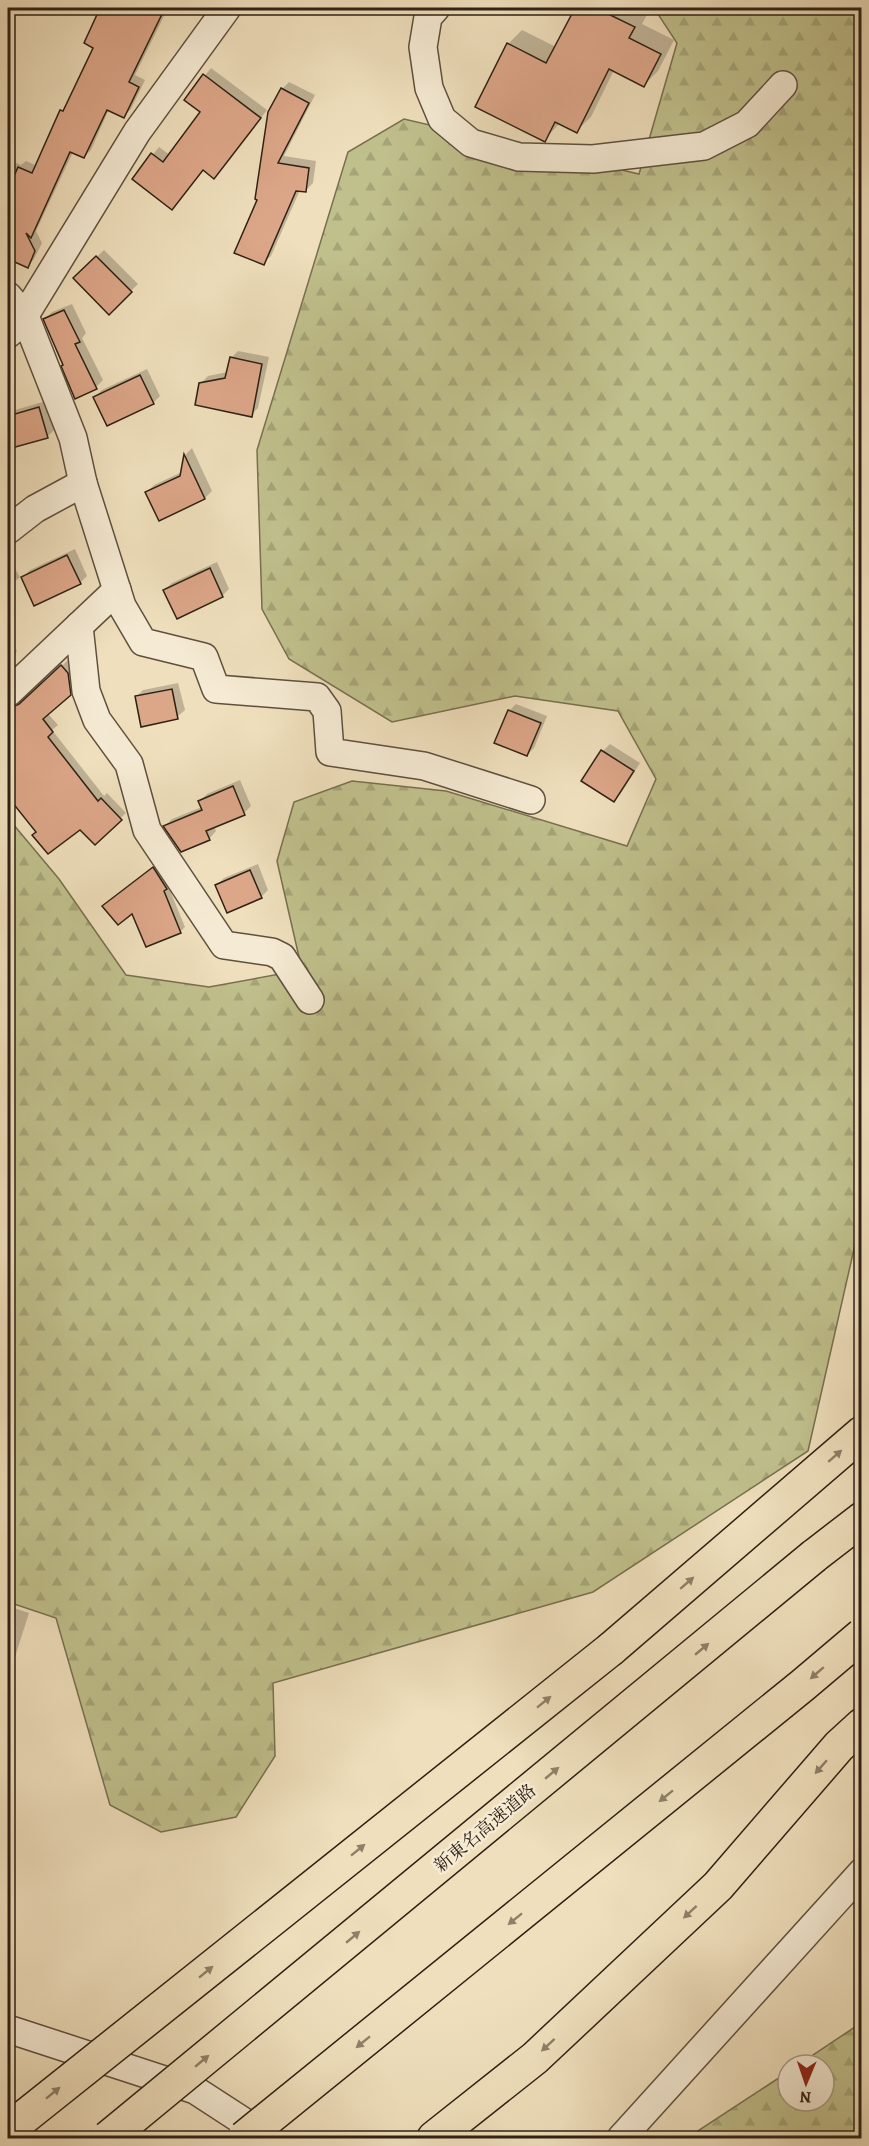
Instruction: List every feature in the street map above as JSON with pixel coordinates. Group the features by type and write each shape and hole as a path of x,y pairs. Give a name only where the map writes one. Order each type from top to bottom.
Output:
{"highway":[{"path":"8,2130 611,1648 861,1433"},
{"name":"新東名高速道路","path":"108,2139 861,1519"},
{"path":"244,2139 803,1685 861,1635"},
{"path":"434,2139 535,2058 718,1886 839,1746 861,1725"}],"street":[{"path":"16,325 137,132 226,8"},
{"path":"433,8 428,17 423,47 429,88 442,119 471,143 519,157 593,159 704,146 747,124 783,85"},
{"path":"8,296 16,325 73,438 83,483 122,606 143,642 204,657 216,689 317,697 327,711 330,752 424,766 531,800"},
{"path":"8,530 35,509 83,483"},
{"path":"8,693 117,590"},
{"path":"79,626 86,691 98,720 129,764 147,830 224,945 272,952 282,957 310,1000"},
{"path":"621,2139 861,1872"},
{"path":"8,2029 195,2090 269,2139"}],"green space":[{"path":"654,8 861,8 862,1214 808,1451 593,1592 273,1683 275,1756 236,1817 161,1832 110,1805 56,1618 8,1602 8,818 59,879 126,975 209,987 302,970 277,861 294,802 352,781 446,791 627,846 656,779 618,711 515,696 392,722 289,659 262,609 257,450 348,152 404,119 639,174 677,43"},
{"path":"861,2023 861,2138 687,2138 776,2080 776,2113 836,2113 836,2053 816,2053"}],"building":[{"path":"100,8 165,8 129,82 139,87 124,118 107,110 84,158 70,152 31,238 26,233 35,251 28,268 8,259 8,190 18,167 32,173 60,110 63,111 93,48 84,43"},
{"path":"575,8 596,8 635,27 629,38 661,54 644,87 609,69 577,133 555,122 545,142 475,107 507,43 546,63"},
{"path":"203,74 261,118 214,179 203,170 172,210 132,179 151,153 163,162 200,112 184,100"},
{"path":"281,88 309,103 278,163 309,168 306,192 296,191 264,265 234,253 257,200 255,199 268,112"},
{"path":"96,256 132,292 109,315 73,278"},
{"path":"64,310 80,342 75,344 97,389 75,399 43,319"},
{"path":"230,357 262,364 252,417 195,405 199,383 225,378"},
{"path":"140,375 154,404 107,426 93,397"},
{"path":"39,407 48,438 8,449 8,416"},
{"path":"184,454 205,499 159,521 145,492 180,476"},
{"path":"67,555 81,584 34,606 21,577"},
{"path":"210,568 223,597 177,619 163,590"},
{"path":"61,665 68,673 71,695 43,719 53,732 48,737 98,801 101,798 122,820 95,845 80,830 48,854 32,835 36,832 8,797 8,709 19,704"},
{"path":"172,689 178,719 141,727 135,696"},
{"path":"508,710 541,723 527,756 494,743"},
{"path":"601,750 634,771 614,802 581,781"},
{"path":"233,786 245,815 206,831 210,840 181,852 163,826 202,810 198,801"},
{"path":"153,867 167,889 164,891 181,933 146,947 132,914 118,925 102,906"},
{"path":"250,870 262,898 227,913 215,885"}]}
